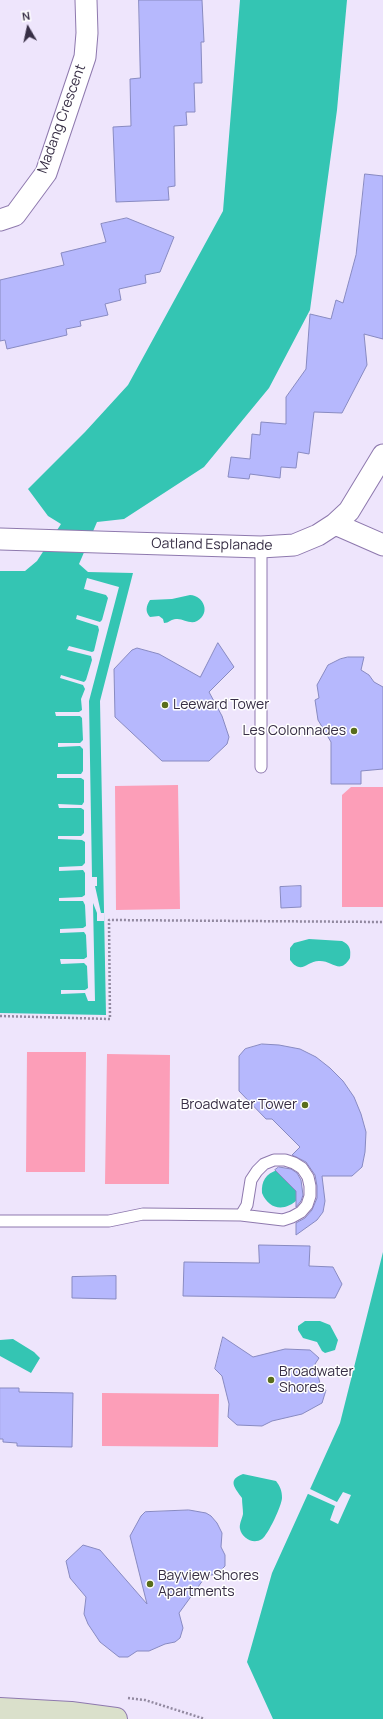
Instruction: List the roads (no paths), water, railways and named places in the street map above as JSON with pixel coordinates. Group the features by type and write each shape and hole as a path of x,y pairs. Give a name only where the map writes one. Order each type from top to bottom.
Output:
{"main road":[{"path":"3,1710 71,1713 116,1719"}],"street":[{"name":"Madang Crescent","path":"0,220 15,215 46,173 85,57 87,33 86,0"},
{"name":"Oatland Esplanade","path":"0,539 261,548 294,545 318,535 335,524 349,511 383,455"},
{"path":"335,524 383,545"}],"lane":[{"path":"261,548 261,768"},
{"path":"0,1220 109,1221 143,1214 241,1215 283,1220 301,1212 307,1205 310,1196 308,1177 302,1168 285,1160 274,1160 264,1164 251,1180 247,1205 241,1215"}],"place":[{"name":"Leeward Tower","path":"165,705"},
{"name":"Les Colonnades","path":"354,731"},
{"name":"Broadwater Tower","path":"305,1105"},
{"name":"Broadwater Shores","path":"271,1380"},
{"name":"Bayview Shores Apartments","path":"150,1584"}]}
